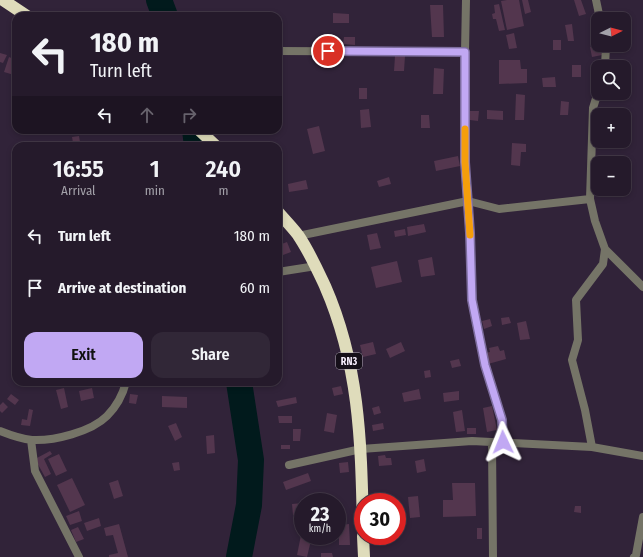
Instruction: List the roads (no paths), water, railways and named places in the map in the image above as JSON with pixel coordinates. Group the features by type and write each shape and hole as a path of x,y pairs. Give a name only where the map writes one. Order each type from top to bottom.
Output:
{"highway":[{"path":"3,0 21,12"},
{"path":"203,134 212,142"},
{"name":"RN3","path":"282,217 298,236 316,266 336,311 347,351 358,412 362,493"},
{"path":"363,545 364,557"}],"street":[{"path":"467,0 465,52 465,162 470,233 472,300 485,365 502,420 503,442"},
{"path":"596,0 599,12"},
{"path":"282,51 465,52"},
{"path":"596,100 593,108 590,199 595,221 605,249 643,288"},
{"path":"298,236 468,201 499,209 590,199"},
{"path":"592,447 585,410 572,360 578,340 576,300 603,264 605,249"},
{"path":"282,271 316,266"},
{"path":"0,431 31,440 52,440 79,432 106,417 116,404 124,386"},
{"path":"31,440 34,471 79,557"},
{"path":"289,465 361,449 472,441 592,447 643,456"},
{"path":"492,442 492,557"},
{"path":"634,557 636,555 643,517"}],"waterway":[{"path":"159,0 164,12"},
{"path":"196,134 196,142"},
{"path":"239,557 249,505 251,460 240,386"}]}
